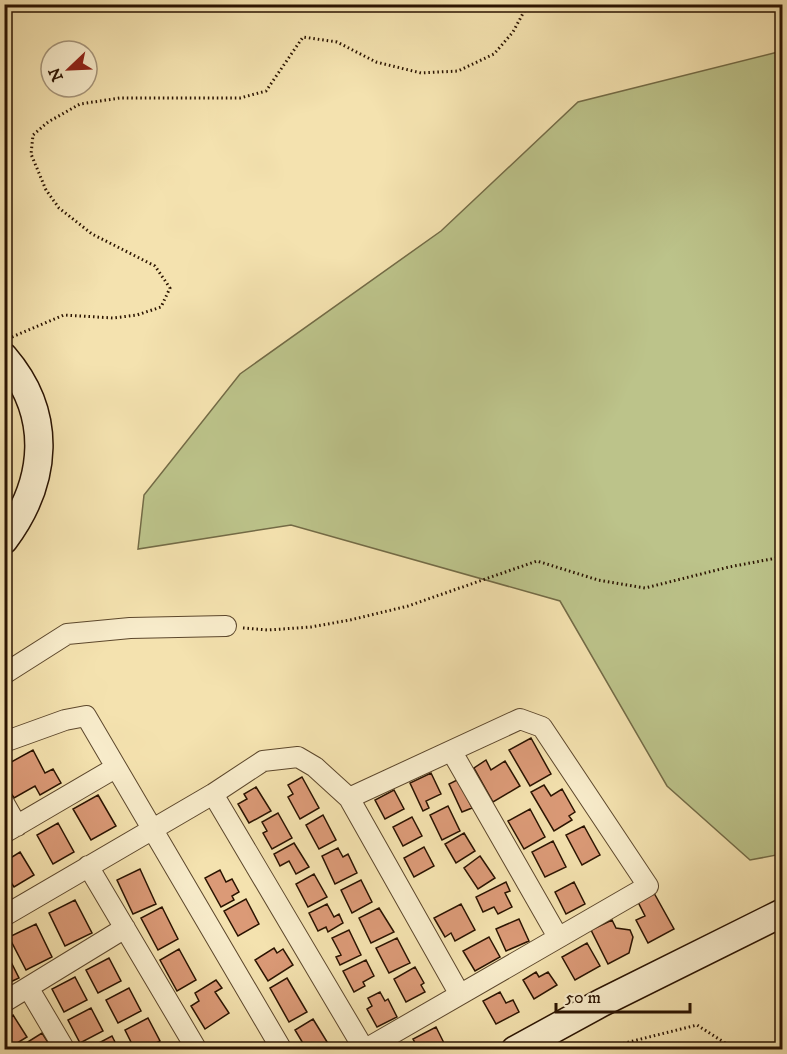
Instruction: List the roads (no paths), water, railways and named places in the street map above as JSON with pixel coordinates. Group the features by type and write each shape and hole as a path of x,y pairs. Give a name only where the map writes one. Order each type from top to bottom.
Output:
{"street":[{"path":"4,357 20,375 36,411 41,438 29,498 4,540"},
{"path":"4,674 67,634 130,628 226,626"},
{"path":"4,742 65,720 86,716 282,1050"},
{"path":"213,794 364,1049 648,886 542,727 520,719 349,798"},
{"path":"452,752 558,937"},
{"path":"4,916 213,794 263,761 298,757 315,767 349,798 459,993"},
{"path":"4,803 11,830 115,768"},
{"path":"88,866 197,1050"},
{"path":"515,1050 602,1003 783,914"},
{"path":"4,1002 29,989 125,928"},
{"path":"29,989 65,1050"}]}
